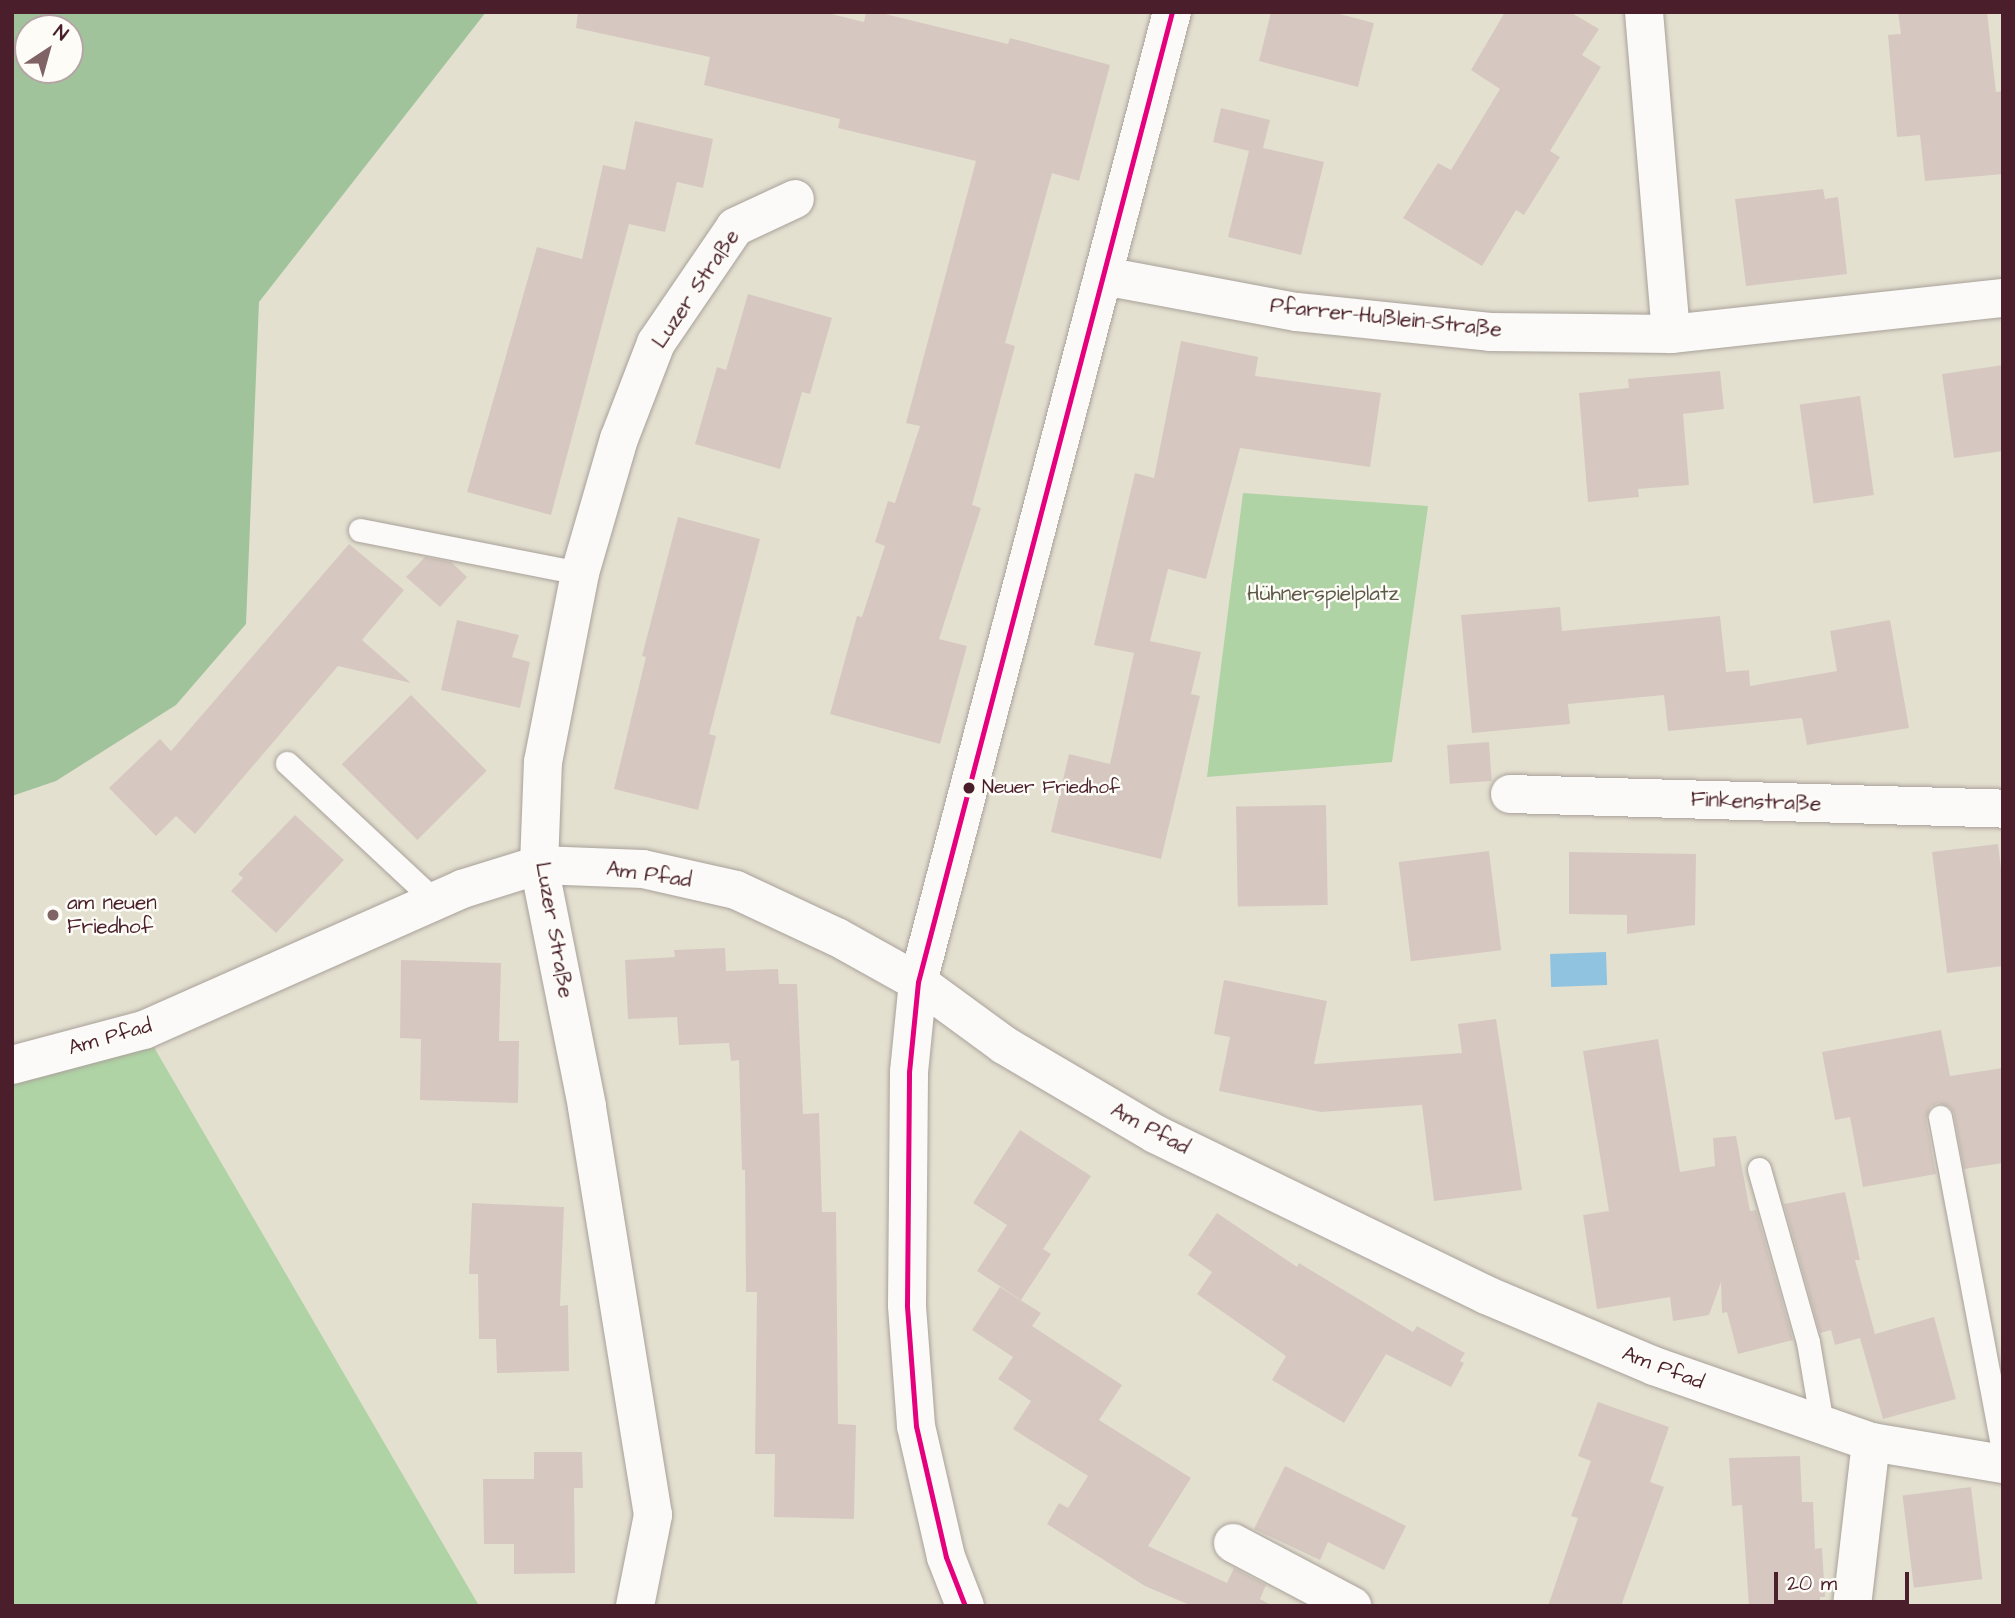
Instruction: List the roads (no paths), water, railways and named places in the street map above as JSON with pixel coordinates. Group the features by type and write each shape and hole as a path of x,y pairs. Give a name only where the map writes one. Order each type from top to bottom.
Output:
{"street":[{"path":"965,1606 946,1557 916,1426 908,1318 909,1072 918,982 1172,12"},
{"path":"1644,12 1671,334"},
{"name":"Luzer Straße","path":"635,1606 653,1515 587,1106 539,865 543,762 580,573 619,439 656,343 735,227 795,199"},
{"name":"Pfarrer-Hußlein-Straße","path":"1104,276 1297,312 1490,332 1671,334 2003,298"},
{"name":"Finkenstraße","path":"1510,794 2003,809"},
{"name":"Am Pfad","path":"12,1065 144,1030 435,901 539,865 643,869 736,890 836,937 918,982 1004,1045 1155,1134 1486,1295 1654,1366 1871,1442 2003,1464"},
{"path":"1852,1606 1871,1442"},
{"path":"1233,1543 1352,1606"}],"lane":[{"path":"360,530 580,573"},
{"path":"287,763 435,901"},
{"path":"1940,1116 2003,1452"},
{"path":"1759,1169 1808,1342 1822,1424"}],"water":[{"path":"1606,952 1607,985 1551,987 1550,954"}],"place":[{"name":"Neuer Friedhof","path":"969,788"},
{"name":"am neuen Friedhof","path":"53,915"}],"park label":[{"name":"Hühnerspielplatz","path":"1323,594"}]}
